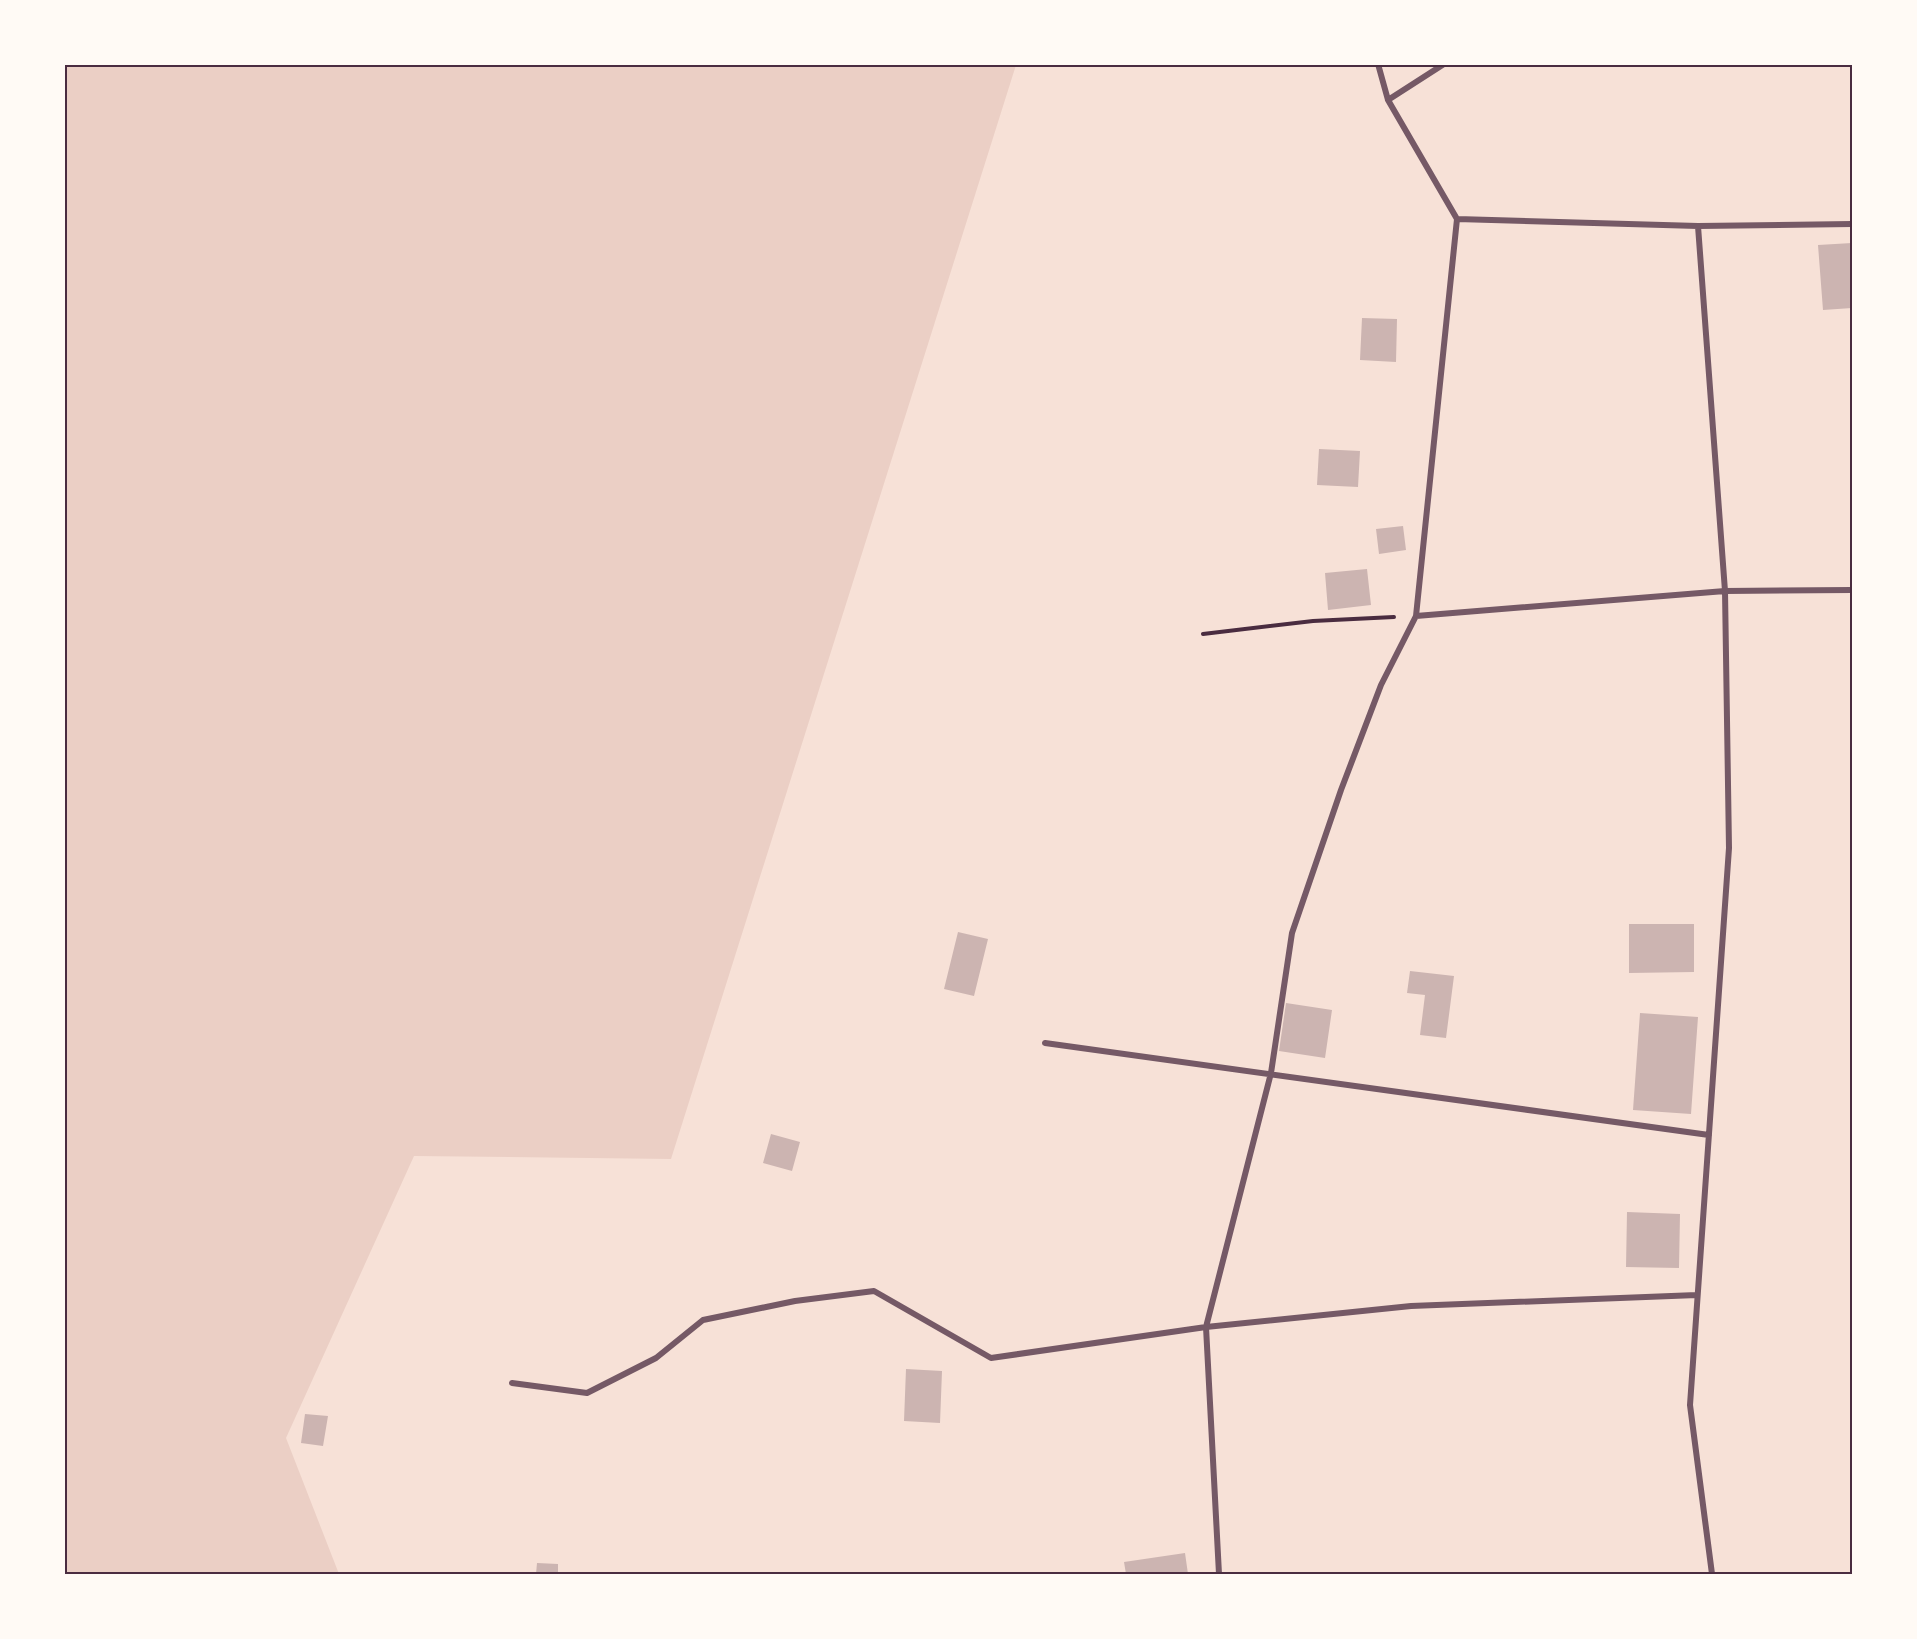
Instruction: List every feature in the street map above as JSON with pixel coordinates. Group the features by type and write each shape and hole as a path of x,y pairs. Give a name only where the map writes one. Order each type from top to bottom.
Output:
{"street":[{"path":"1219,1575 1206,1327 1271,1073 1292,933 1341,790 1381,686 1416,616 1457,219 1388,100 1378,64"},
{"path":"1388,100 1444,64"},
{"path":"1457,219 1698,226 1852,224"},
{"path":"1698,226 1725,591 1729,848 1690,1405 1712,1575"},
{"path":"1416,616 1725,591 1852,590"},
{"path":"1045,1043 1709,1135"},
{"path":"512,1383 587,1393 656,1358 703,1320 795,1301 874,1291 991,1358 1206,1327 1411,1306 1697,1295"}],"path":[{"path":"1203,634 1313,621 1416,616"}],"shaded area":[{"path":"64,65 1016,65 671,1159 414,1156 286,1438 339,1574 65,1574"}],"building":[{"path":"1852,243 1852,308 1823,310 1818,245"},
{"path":"1362,318 1397,319 1396,362 1360,360"},
{"path":"1319,449 1360,451 1358,487 1317,485"},
{"path":"1403,526 1406,550 1379,554 1376,529"},
{"path":"1367,569 1371,605 1328,610 1325,573"},
{"path":"1629,924 1694,924 1694,972 1629,973"},
{"path":"958,932 988,939 974,996 944,989"},
{"path":"1410,971 1454,976 1446,1038 1420,1035 1425,995 1407,993"},
{"path":"1286,1003 1332,1010 1325,1058 1279,1051"},
{"path":"1640,1013 1698,1017 1691,1114 1633,1110"},
{"path":"771,1134 800,1142 792,1171 763,1163"},
{"path":"1627,1212 1680,1214 1679,1268 1626,1267"},
{"path":"906,1369 942,1371 940,1423 904,1421"},
{"path":"305,1414 328,1416 323,1446 301,1443"},
{"path":"1185,1553 1188,1574 1126,1574 1124,1562"},
{"path":"537,1563 558,1564 558,1574 536,1574"}]}
